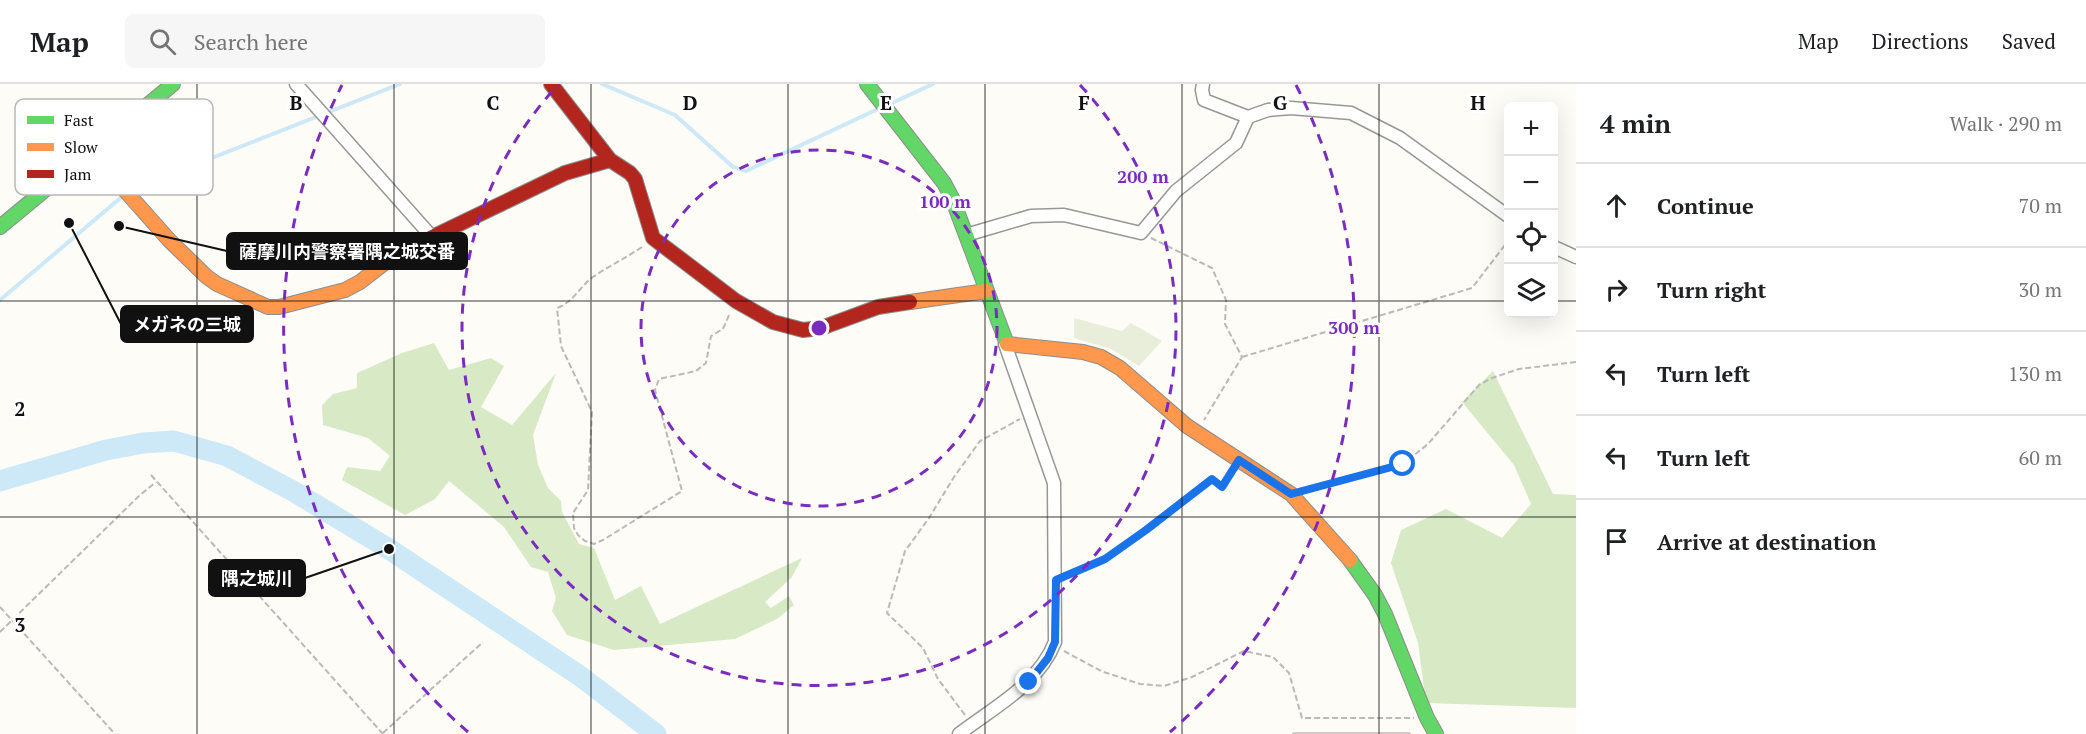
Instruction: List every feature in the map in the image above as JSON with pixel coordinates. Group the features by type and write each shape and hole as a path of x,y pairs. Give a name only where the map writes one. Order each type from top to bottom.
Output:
{"street":[{"path":"154,99 173,84"},
{"path":"296,84 432,237"},
{"path":"551,84 610,160 630,173 634,179 653,238 736,301 773,322 803,330 821,328 878,307 986,291"},
{"path":"867,84 944,183 966,235 1054,483 1056,580 1053,646 1048,658 1029,682 959,734"},
{"path":"1203,84 1204,100 1248,117 1269,110 1291,108 1351,113 1400,138 1504,212"},
{"path":"966,235 1031,216 1064,215 1141,233 1176,191 1236,143 1248,117"},
{"path":"131,195 169,240 207,277 268,308 345,290 360,282 395,255 565,173 610,160"},
{"path":"0,227 38,195"},
{"path":"1558,249 1576,257"},
{"path":"1005,344 1083,352 1101,357 1120,368 1196,432 1291,494 1348,557 1375,595 1385,614 1427,718 1436,734"}],"path":[{"path":"1141,233 1212,268 1226,300 1225,324 1242,357"},
{"path":"653,238 627,257 591,278 569,303 557,308 561,346 592,412 588,490 573,513 574,528 585,541 594,544 603,540 682,491 654,390 659,379 696,370 706,363 711,336 723,329 736,301"},
{"path":"1196,432 1242,357 1472,288 1504,247"},
{"path":"1291,494 1403,464 1428,444 1479,385 1492,378 1520,369 1576,362"},
{"path":"973,724 938,679 924,648 887,613 905,551 954,477 980,441 1030,414"},
{"path":"1056,580 1105,559 1212,479 1222,487 1239,460"},
{"path":"151,476 383,734 483,642"},
{"path":"0,633 156,482"},
{"path":"0,607 115,734"},
{"path":"1053,646 1101,671 1140,684 1164,686 1192,677 1244,651 1273,657 1289,673 1302,718 1427,718"}],"green space":[{"path":"1074,318 1122,331 1131,323 1162,341 1139,366 1111,349 1074,338"},
{"path":"434,343 449,370 491,358 504,366 481,407 512,425 556,373 533,435 538,465 548,488 561,501 562,512 579,544 594,548 615,600 641,586 660,624 802,558 792,577 765,602 771,608 789,596 794,605 777,619 735,639 614,650 567,635 552,611 556,598 548,572 531,567 504,527 449,481 435,499 405,515 342,480 347,467 380,471 390,456 368,438 323,425 322,405 333,394 357,388 357,373 402,353"},
{"path":"1493,371 1553,494 1576,495 1576,708 1426,703 1418,643 1391,563 1401,530 1446,509 1502,538 1531,504 1514,465 1462,402"}],"waterway":[{"path":"213,157 400,84"},
{"path":"602,84 675,115 733,167 746,171 880,108"},
{"path":"890,104 933,84"},
{"path":"0,300 124,195"},
{"path":"0,481 106,450 143,443 174,441 227,456 293,491 389,549 580,676 656,734"}],"railway":[{"path":"1294,734 1409,734"}],"traffic: fast":[{"path":"155,99 173,84"},
{"path":"867,84 944,183 952,198 1007,344"},
{"path":"0,227 39,195"},
{"path":"1350,560 1375,595 1385,614 1427,718 1436,734"}],"traffic: slow":[{"path":"129,195 169,240 207,277 217,284 268,307 279,307 345,290 360,282 386,262"},
{"path":"910,302 986,291"},
{"path":"1007,344 1083,352 1101,357 1120,368 1187,426 1291,494 1350,560"}],"traffic: jam":[{"path":"551,84 610,160 635,179 653,238 736,301 773,322 803,330 821,328 878,307 910,302"},
{"path":"386,262 395,255 565,173 610,160"}],"place":[{"name":"メガネの三城","path":"69,223"},
{"name":"薩摩川内警察署隅之城交番","path":"119,226"},
{"name":"隅之城川","path":"389,549"}],"route":[{"path":"1029,682 1048,658 1055,642 1056,580 1105,559 1212,479 1222,487 1239,460 1291,494 1403,464"}]}
